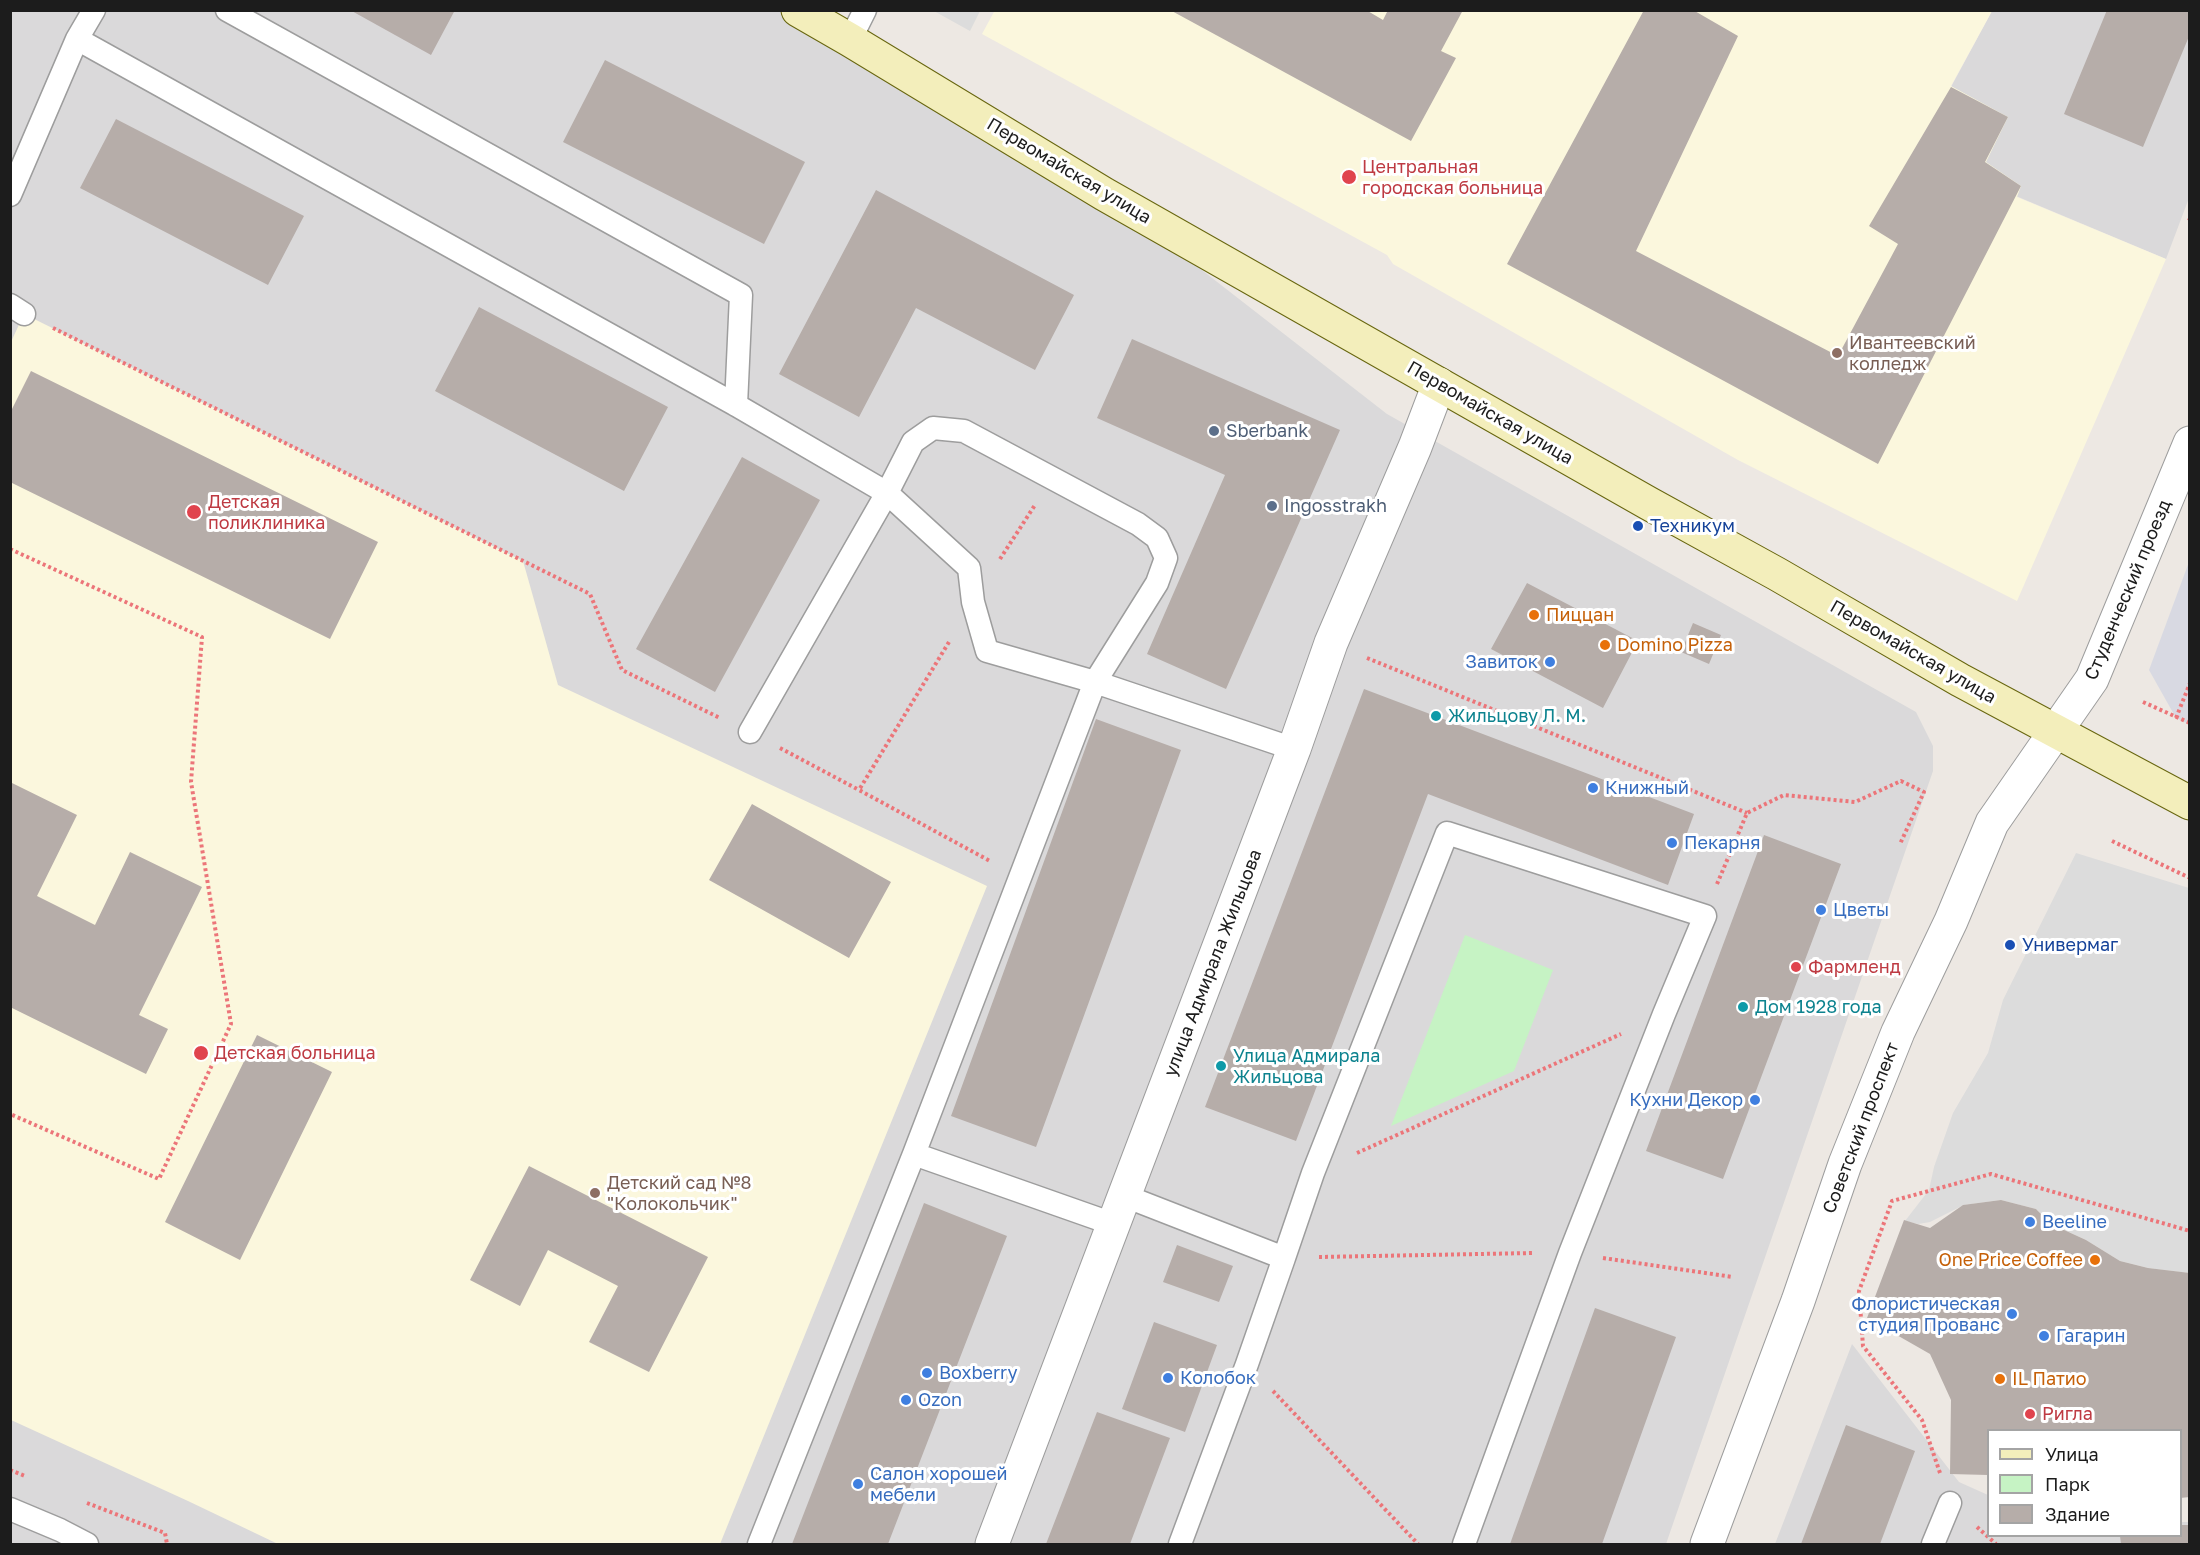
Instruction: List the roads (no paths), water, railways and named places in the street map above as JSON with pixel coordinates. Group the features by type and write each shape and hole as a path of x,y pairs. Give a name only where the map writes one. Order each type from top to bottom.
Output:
{"main road":[{"name":"Первомайская улица","path":"798,10 1104,194 1777,574 1960,680 2190,803"}],"street":[{"name":"улица Адмирала Жильцова","path":"992,1545 1294,749 1331,643 1415,447 1439,384"},
{"name":"Студенческий проезд","path":"2056,731 2092,678 2190,443"},
{"name":"Советский проспект","path":"1707,1545 1798,1301 1845,1164 1898,1032 1951,921 1992,823 2056,731"}],"lane":[{"path":"10,195 77,39 94,10"},
{"path":"226,10 741,295 736,405"},
{"path":"850,40 866,10"},
{"path":"77,39 736,405 886,493 969,568 973,602 987,651 1095,682 1294,749"},
{"path":"750,732 913,442 933,428 964,432 1138,524 1157,538 1166,558 1157,583 1095,682 914,1154 759,1545"},
{"path":"1180,1545 1247,1364 1313,1173 1447,833 1705,916 1570,1253 1464,1545"},
{"path":"914,1154 1284,1258"},
{"path":"1933,1545 1950,1503"},
{"path":"10,1509 60,1530 87,1545"}],"place":[{"name":"Центральная городская больница","path":"1349,177"},
{"name":"Ивантеевский колледж","path":"1837,353"},
{"name":"Sberbank","path":"1214,431"},
{"name":"Ingosstrakh","path":"1272,506"},
{"name":"Детская поликлиника","path":"194,512"},
{"name":"Техникум","path":"1638,526"},
{"name":"Пиццан","path":"1534,615"},
{"name":"Domino Pizza","path":"1605,645"},
{"name":"Завиток","path":"1550,662"},
{"name":"Жильцову Л. М.","path":"1436,716"},
{"name":"Книжный","path":"1593,788"},
{"name":"Пекарня","path":"1672,843"},
{"name":"Цветы","path":"1821,910"},
{"name":"Универмаг","path":"2010,945"},
{"name":"Фармленд","path":"1796,967"},
{"name":"Дом 1928 года","path":"1743,1007"},
{"name":"Детская больница","path":"201,1053"},
{"name":"Улица Адмирала Жильцова","path":"1221,1066"},
{"name":"Кухни Декор","path":"1755,1100"},
{"name":"Детский сад №8 \"Колокольчик\"","path":"595,1193"},
{"name":"Beeline","path":"2030,1222"},
{"name":"One Price Coffee","path":"2095,1260"},
{"name":"Флористическая студия Прованс","path":"2012,1314"},
{"name":"Гагарин","path":"2044,1336"},
{"name":"Boxberry","path":"927,1373"},
{"name":"Колобок","path":"1168,1378"},
{"name":"IL Патио","path":"2000,1379"},
{"name":"Ozon","path":"906,1400"},
{"name":"Ригла","path":"2030,1414"},
{"name":"Салон хорошей мебели","path":"858,1484"}]}
